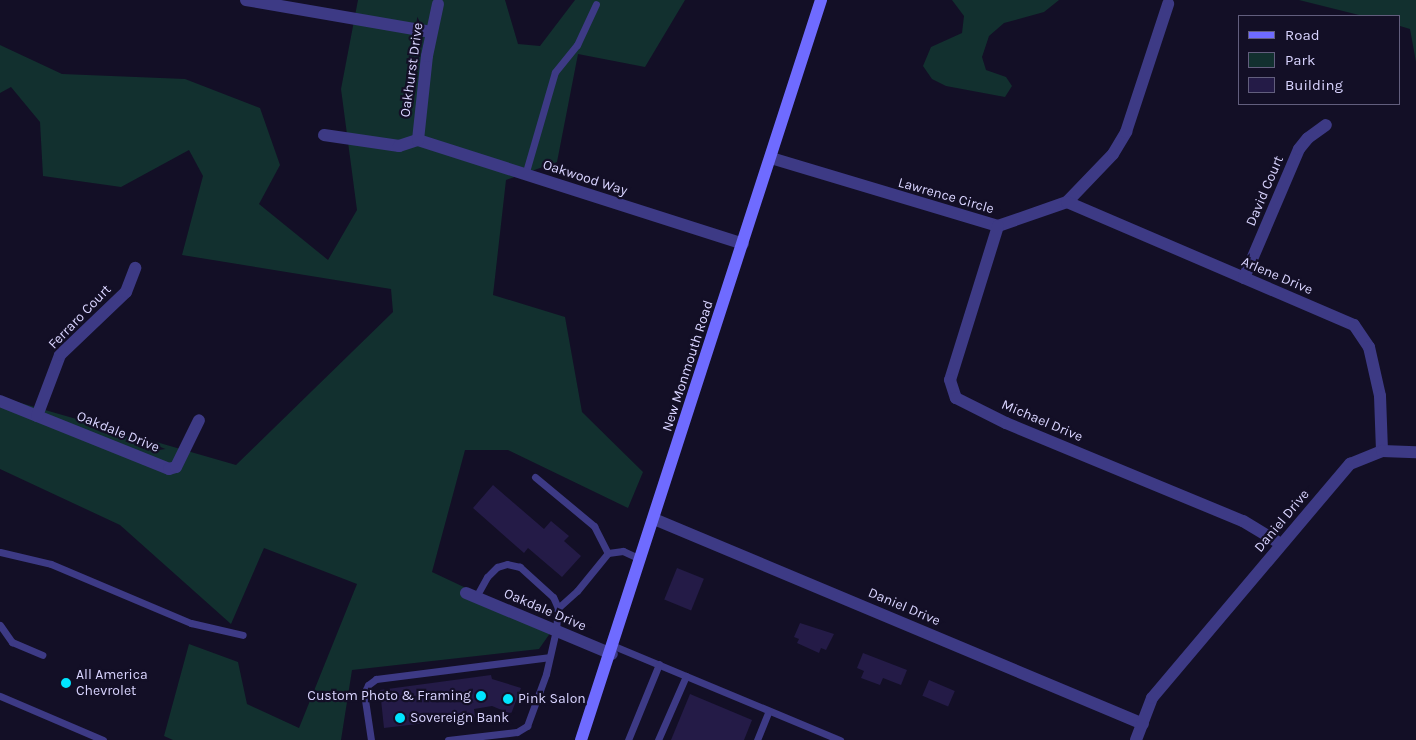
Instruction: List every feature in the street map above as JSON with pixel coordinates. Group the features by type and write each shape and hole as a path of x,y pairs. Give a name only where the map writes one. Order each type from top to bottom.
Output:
{"main road":[{"name":"New Monmouth Road","path":"581,740 613,650 640,559 822,0"}],"street":[{"path":"246,0 431,32"},
{"name":"Oakhurst Drive","path":"418,140 431,32 438,4"},
{"name":"Lawrence Circle","path":"771,158 998,226 1067,202 1113,154 1126,132 1168,4"},
{"name":"David Court","path":"1244,278 1299,149 1308,138 1326,125"},
{"path":"324,135 400,146 418,140"},
{"name":"Oakwood Way","path":"418,140 743,244"},
{"name":"Arlene Drive","path":"1067,202 1350,323 1360,331 1369,347 1380,396 1382,451"},
{"name":"Michael Drive","path":"998,226 950,380 956,398 1006,422 1243,521 1281,544"},
{"name":"Ferraro Court","path":"37,416 60,355 126,292 135,268"},
{"name":"Oakdale Drive","path":"0,400 169,469 176,467 199,420"},
{"name":"Daniel Drive","path":"1136,740 1152,698 1350,464 1382,451 1416,452"},
{"name":"Daniel Drive","path":"654,519 1143,724"},
{"name":"Oakdale Drive","path":"471,595 556,630 613,650"}],"lane":[{"path":"525,175 555,72 577,45 596,4"},
{"path":"535,477 594,526 608,553"},
{"path":"558,608 584,584 608,553 623,551 640,559"},
{"path":"0,552 51,564 191,623 243,635"},
{"path":"454,740 517,732 527,726 546,674 556,630 558,608 548,589 530,573 507,564 486,577 471,595"},
{"path":"0,625 12,642 42,655"},
{"path":"613,650 658,664 825,737 840,740"},
{"path":"371,740 364,693 368,684 376,679 549,657"},
{"path":"628,740 658,664"},
{"path":"658,740 686,676"},
{"path":"0,696 102,740"},
{"path":"757,740 769,711"}],"green space":[{"path":"358,0 505,0 518,44 540,46 575,0 685,0 645,67 578,54 557,162 506,180 493,295 565,317 582,412 643,472 628,508 508,450 465,450 432,572 553,629 539,649 352,670 341,740 173,740 164,736 189,644 238,662 247,704 299,728 357,584 264,548 231,624 120,525 0,469 0,397 236,465 393,312 391,289 182,255 203,176 189,150 121,187 43,176 40,122 11,87 0,93 0,45 62,74 185,79 260,108 280,165 259,204 328,260 357,210 341,89"},
{"path":"952,0 1059,0 1044,12 1004,23 989,36 982,57 986,70 1006,77 1012,86 1005,97 946,86 932,79 923,66 931,47 962,33 964,16"},
{"path":"1299,0 1416,0 1416,62 1410,29 1401,26 1401,15 1359,15"}],"building":[{"path":"493,485 544,529 551,521 569,536 564,541 581,556 562,577 528,548 524,553 473,508"},
{"path":"677,568 704,579 691,610 664,600"},
{"path":"800,623 834,634 826,650 821,648 819,653 797,643 799,639 794,637"},
{"path":"863,653 907,670 901,685 883,678 880,685 861,678 864,671 857,668"},
{"path":"491,675 492,679 521,688 511,714 492,706 474,709 475,717 384,728 380,690"},
{"path":"929,680 955,691 948,707 922,696"},
{"path":"690,694 752,720 744,740 671,740"}],"place":[{"name":"All America Chevrolet","path":"66,683"},
{"name":"Custom Photo & Framing","path":"481,696"},
{"name":"Pink Salon","path":"508,699"},
{"name":"Sovereign Bank","path":"400,718"}]}
